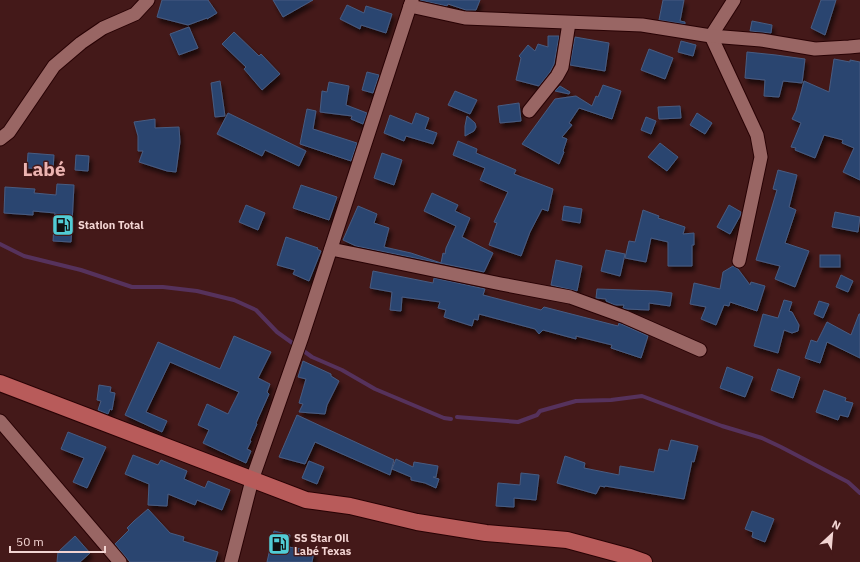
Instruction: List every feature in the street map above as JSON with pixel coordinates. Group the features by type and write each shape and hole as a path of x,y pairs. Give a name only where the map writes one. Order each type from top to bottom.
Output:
{"main road":[{"path":"0,383 306,500 350,506 417,522 486,533 567,540 644,562"}],"street":[{"path":"0,139 8,132 54,66 81,43 103,28 135,14 148,0"},
{"path":"711,36 734,0"},
{"path":"231,562 252,480 302,337 411,3 465,18 642,25 711,36 761,40 815,49 860,46"},
{"path":"529,111 557,76 562,67 569,22"},
{"path":"711,36 757,135 761,157 739,261"},
{"path":"331,249 570,297 625,317 700,350"},
{"path":"0,421 120,562"}],"building":[{"path":"162,0 208,0 217,13 207,19 188,25 157,17"},
{"path":"273,0 313,0 283,17"},
{"path":"420,0 480,0 476,10 466,10 448,4 447,6"},
{"path":"663,0 684,0 680,21 685,22 685,24 659,20"},
{"path":"821,0 836,0 825,35 811,28"},
{"path":"347,5 364,13 366,6 392,14 386,33 361,25 360,29 340,19"},
{"path":"752,21 772,25 771,33 750,31"},
{"path":"189,27 198,48 179,55 170,34"},
{"path":"234,32 259,56 261,54 280,74 262,90 244,69 246,67 222,44"},
{"path":"548,36 559,36 554,64 550,72 539,86 516,80 521,58 519,56 528,45 535,51 538,44 548,47"},
{"path":"575,37 609,43 605,71 570,65"},
{"path":"681,41 696,45 693,56 678,52"},
{"path":"649,49 673,58 665,79 641,70"},
{"path":"747,52 805,59 802,83 783,81 779,97 764,96 765,80 745,78"},
{"path":"834,59 860,62 860,180 843,172 854,148 842,143 843,140 824,135 815,158 791,147 801,123 792,119 796,111 804,81 829,92"},
{"path":"367,72 379,75 373,93 362,90"},
{"path":"220,81 225,116 215,117 211,83"},
{"path":"329,82 349,86 346,105 367,113 363,124 351,119 352,116 320,112 322,91 327,92"},
{"path":"603,85 621,91 612,119 579,108 569,123 572,125 562,137 567,139 559,164 522,144 555,99 576,96 592,106"},
{"path":"560,86 570,92 569,94 555,91"},
{"path":"455,91 477,100 470,114 448,105"},
{"path":"519,103 521,121 500,123 498,106"},
{"path":"680,106 681,118 659,119 658,107"},
{"path":"307,109 316,111 313,129 357,143 351,161 300,144"},
{"path":"228,113 306,151 299,166 265,150 262,156 217,134"},
{"path":"416,113 429,118 425,129 437,133 433,144 406,136 404,141 384,133 390,115 412,124"},
{"path":"697,113 712,123 705,134 690,125"},
{"path":"467,116 475,123 476,127 474,131 465,136 465,126"},
{"path":"646,117 656,121 651,134 641,130"},
{"path":"155,119 155,128 179,127 180,142 176,172 167,171 139,162 143,151 138,151 138,136 134,122"},
{"path":"458,141 477,149 476,153 516,170 514,174 553,189 548,211 542,209 530,232 521,256 489,245 497,223 494,222 508,192 480,180 485,168 453,155"},
{"path":"660,143 678,157 667,171 648,157"},
{"path":"28,153 54,155 53,169 27,168"},
{"path":"382,153 402,160 394,185 374,178"},
{"path":"76,155 89,156 88,171 75,170"},
{"path":"778,170 797,175 789,207 796,210 785,243 809,251 795,287 775,279 780,266 756,260 777,190 773,189"},
{"path":"57,184 74,185 71,242 53,241 55,213 33,211 33,215 4,213 5,187 35,189 34,193 56,195"},
{"path":"301,185 337,197 329,220 293,208"},
{"path":"432,193 458,205 455,211 470,218 462,237 493,253 484,272 356,246 343,240 358,206 377,214 374,223 389,228 384,247 411,253 441,263 443,253 445,254 446,248 456,226 424,211"},
{"path":"246,205 265,213 258,230 239,222"},
{"path":"729,205 741,212 730,234 717,227"},
{"path":"564,206 582,209 580,223 562,220"},
{"path":"643,210 659,216 658,218 685,227 683,234 694,233 694,245 692,245 692,266 668,266 668,242 651,238 646,262 625,258 629,241 635,242"},
{"path":"835,212 860,217 858,232 832,227"},
{"path":"286,237 318,248 317,249 321,251 309,281 293,274 295,270 277,265"},
{"path":"606,250 625,254 620,276 601,271"},
{"path":"820,255 840,255 840,267 820,267"},
{"path":"556,260 582,266 577,291 551,285"},
{"path":"733,266 738,269 750,285 751,282 765,286 757,311 730,302 729,306 724,305 716,325 701,319 706,307 690,304 694,283 720,289 723,272"},
{"path":"373,271 433,283 434,278 485,289 483,295 541,310 544,307 618,326 619,323 648,336 641,358 611,348 612,345 576,336 576,339 543,330 539,334 535,329 479,314 478,320 474,319 472,326 444,317 446,310 438,308 440,302 402,297 401,311 390,310 392,292 370,288"},
{"path":"841,275 853,281 848,292 836,287"},
{"path":"597,289 672,293 670,306 649,303 649,310 626,309 623,308 624,305 615,305 606,301 606,299 596,298"},
{"path":"784,300 792,302 789,311 792,312 799,325 798,331 792,333 784,330 778,353 754,346 763,314 778,318"},
{"path":"819,301 829,304 823,318 814,314"},
{"path":"859,314 860,358 827,342 820,363 805,358 811,340 817,342 827,322 851,335"},
{"path":"234,336 271,352 258,378 270,384 267,392 269,394 256,423 257,424 247,449 251,451 246,463 203,443 209,430 198,425 207,404 228,414 239,392 170,362 146,412 167,421 162,432 125,415 158,342 220,369"},
{"path":"303,361 331,374 331,376 339,381 327,405 325,414 299,412 303,404 299,403 306,379 298,377"},
{"path":"727,367 753,377 745,397 720,388"},
{"path":"778,369 800,377 793,398 771,390"},
{"path":"99,385 111,387 110,392 115,393 112,410 110,409 108,414 98,410 101,401 97,400"},
{"path":"824,390 846,398 845,401 853,403 848,417 840,415 838,420 816,412"},
{"path":"297,415 394,460 390,475 315,442 305,464 279,457"},
{"path":"68,432 106,447 87,488 73,482 84,458 61,449"},
{"path":"671,440 698,446 694,462 692,461 684,499 605,486 600,486 596,494 557,483 565,456 585,463 584,468 619,475 620,466 654,472 659,449 668,451"},
{"path":"133,455 158,465 161,460 187,471 184,479 205,488 208,481 230,490 222,510 197,500 195,505 168,494 167,506 148,505 149,484 125,474"},
{"path":"396,459 413,467 414,462 438,466 436,477 433,477 439,479 436,488 425,483 411,480 411,477 392,469"},
{"path":"309,461 324,467 317,484 302,478"},
{"path":"521,473 539,475 536,500 514,498 514,507 496,506 498,483 520,485"},
{"path":"148,509 170,533 184,537 183,541 218,552 215,562 130,562 115,544 129,530 127,528"},
{"path":"752,511 774,519 765,542 752,537 753,532 745,529"},
{"path":"274,531 290,535 288,547 314,551 312,562 267,562"},
{"path":"75,536 90,553 80,562 57,562 58,552"}],"waterway":[{"path":"0,244 24,256 81,270 132,287 163,287 197,291 234,300 256,310 277,332 312,357 342,370 375,389 444,418 451,419"},
{"path":"457,417 518,422 537,415 540,411 576,401 611,400 642,396 722,426 762,438 848,482 860,493"}],"place":[{"name":"Station Total","path":"63,225"},
{"name":"SS Star Oil Labé Texas","path":"279,544"}],"district":[{"name":"Labé","path":"44,169"}]}
